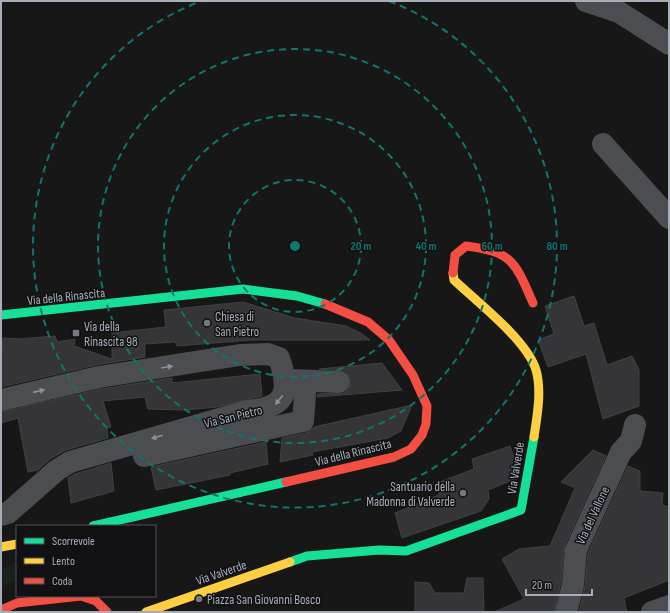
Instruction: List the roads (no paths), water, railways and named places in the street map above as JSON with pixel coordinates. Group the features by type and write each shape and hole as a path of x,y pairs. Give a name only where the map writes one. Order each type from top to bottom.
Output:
{"street":[{"path":"586,1 619,12 669,44"},
{"path":"603,144 669,218"},
{"name":"Via Valverde","path":"146,612 307,556 378,550 406,551 521,510 526,488 539,390 536,370 521,344 454,280 453,267 455,255 466,246 503,253 510,257 518,269 533,303"},
{"name":"Via della Rinascita","path":"1,315 243,289 297,296 335,307 368,322 389,340 413,375 427,406 426,424 422,435 411,449 394,457 97,525"},
{"name":"Via San Pietro","path":"1,400 99,377 240,355 268,354 278,358 284,380 284,393 276,405 263,409 247,411 70,462 58,470 8,512 1,515"},
{"path":"284,380 339,382"},
{"path":"144,456 304,421 306,381"},
{"name":"Via del Vallone","path":"566,612 573,585 576,550 621,452 631,441 635,425"},
{"path":"1,547 16,544"},
{"path":"1,610 17,603 72,597"},
{"path":"84,597 96,601 107,612"},
{"path":"652,612 669,606"}],"place":[{"name":"Chiesa di San Pietro","path":"207,323"},
{"name":"Via della Rinascita 98","path":"76,333"},
{"name":"Santuario della Madonna di Valverde","path":"463,493"},
{"name":"Piazza San Giovanni Bosco","path":"199,599"}]}
